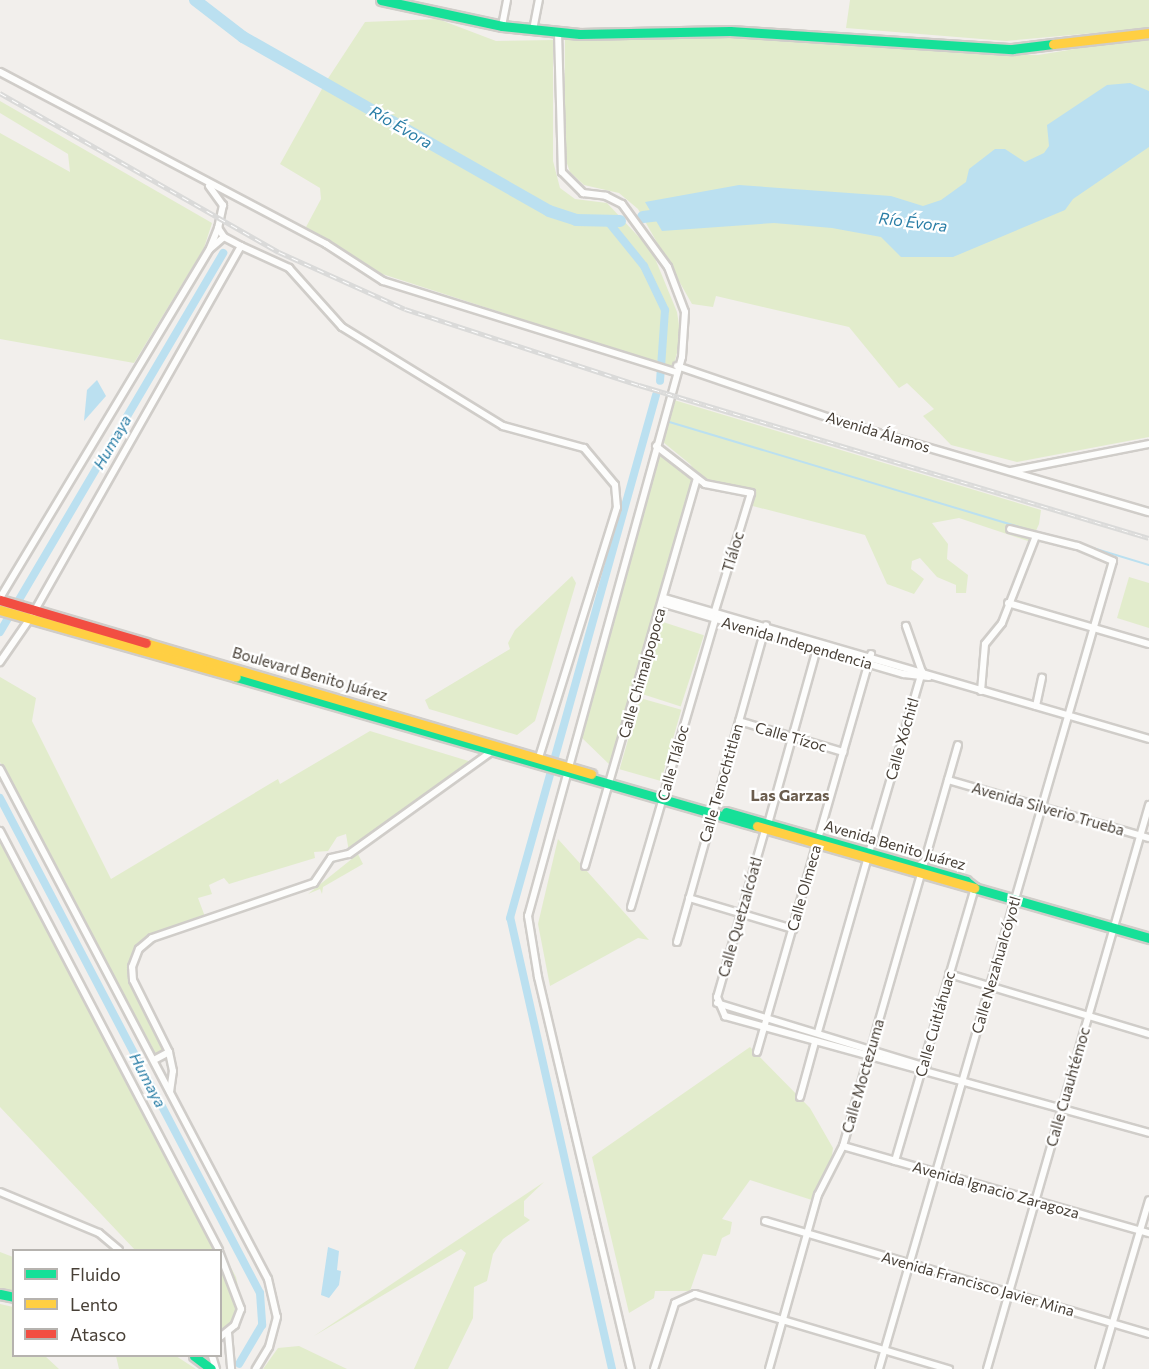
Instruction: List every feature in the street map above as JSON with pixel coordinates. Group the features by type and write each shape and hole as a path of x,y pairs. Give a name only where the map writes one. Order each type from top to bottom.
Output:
{"street":[{"path":"502,26 507,0"},
{"path":"533,30 539,0"},
{"path":"387,1 502,26 558,32 730,31 1012,49 1149,33"},
{"path":"558,32 562,172 583,193 606,196 622,204 668,267 685,312 676,369 563,770 528,924 631,1369"},
{"name":"Avenida Álamos","path":"0,72 326,244 383,281 1007,472 1048,479 1149,512"},
{"path":"1,602 210,249 223,205 207,183"},
{"path":"218,228 224,237 289,268 342,327 495,421 584,448 615,485 617,507 540,763"},
{"path":"210,249 224,237"},
{"path":"0,662 241,246"},
{"path":"1007,472 1149,444"},
{"path":"656,446 697,479"},
{"name":"Tláloc","path":"697,479 714,487 751,493 715,611"},
{"name":"Calle Chimalpopoca","path":"585,866 697,479"},
{"path":"981,691 985,644 1002,623 1036,536 1010,529"},
{"name":"Calle Nezahualcóyotl","path":"879,1369 1113,561 1036,536"},
{"name":"Avenida Independencia","path":"663,600 715,611 871,654 921,674"},
{"name":"Avenida Independencia","path":"663,600 715,619 868,664 933,677 1149,739"},
{"name":"Boulevard Benito Juárez","path":"1,602 491,752 540,763"},
{"path":"1008,603 1149,644"},
{"name":"Boulevard Benito Juárez","path":"28,612 610,782"},
{"name":"Calle Tláloc","path":"631,907 715,619"},
{"name":"Calle Tenochtitlan","path":"676,942 766,625"},
{"path":"906,626 921,674"},
{"name":"Calle Quetzalcóatl","path":"717,1004 818,649"},
{"name":"Calle Olmeca","path":"758,1052 871,654"},
{"name":"Calle Xóchitl","path":"818,1032 921,674"},
{"path":"1036,706 1042,678"},
{"name":"Calle Tízoc","path":"739,721 843,752"},
{"name":"Calle Moctezuma","path":"768,1369 818,1195 843,1146 958,745"},
{"path":"170,1092 173,1071 169,1052 133,980 132,967 139,949 152,938 314,883 331,858 349,854 491,752"},
{"path":"0,769 258,1258 276,1301 274,1332 255,1369"},
{"name":"Avenida Silverio Trueba","path":"948,780 1149,838"},
{"name":"Avenida Benito Juárez","path":"610,782 1149,938"},
{"name":"Calle Cuauhtémoc","path":"987,1369 1149,805"},
{"path":"0,831 218,1249"},
{"name":"Calle Cuitláhuac","path":"895,1161 975,888"},
{"path":"689,898 793,929"},
{"path":"950,974 1149,1034"},
{"path":"717,1004 725,1016 868,1057 922,1068"},
{"path":"717,1004 871,1048 934,1072 1149,1133"},
{"path":"800,1097 815,1042"},
{"path":"154,1060 169,1052"},
{"name":"Avenida Ignacio Zaragoza","path":"843,1146 1149,1233"},
{"path":"0,1192 99,1233 116,1249"},
{"path":"1099,1369 1149,1200"},
{"name":"Avenida Francisco Javier Mina","path":"765,1221 1149,1334"},
{"path":"222,1257 241,1304 238,1319 228,1333 222,1336"},
{"path":"654,1369 675,1303 695,1294 949,1369"},
{"path":"228,1333 231,1369"},
{"path":"195,1357 211,1369"}],"green space":[{"path":"850,0 1149,0 1149,28 1006,41 846,28"},
{"path":"438,19 496,41 553,40 553,161 560,188 575,199 607,203 652,251 677,312 681,338 673,368 373,271 306,227 321,199 320,188 280,164 327,80 365,22"},
{"path":"639,35 834,41 982,54 1038,55 1149,37 1149,437 1017,462 951,445 923,416 934,409 907,383 899,388 849,327 716,296 713,307 692,304 638,209 619,193 584,185 570,172 564,155 565,38"},
{"path":"0,101 212,223 204,248 134,363 0,339 0,133 70,172 68,154 0,113"},
{"path":"674,400 1041,510 1039,524 1031,542 959,518 932,523 948,544 947,559 968,575 966,593 956,593 956,585 937,577 920,558 912,561 911,569 924,579 914,594 887,584 865,535 749,505 754,491 700,478 690,464 663,442 666,415"},
{"path":"659,450 693,482 612,767 581,737"},
{"path":"572,576 576,583 535,721 517,735 429,709 425,700 510,649 508,643 515,630"},
{"path":"1129,577 1149,583 1149,628 1117,618"},
{"path":"663,622 704,635 681,707 640,693"},
{"path":"0,677 36,698 32,721 111,879 278,779 280,784 370,731 475,763 349,852 346,834 337,837 328,851 314,852 315,858 229,884 224,878 209,885 212,894 198,898 207,922 140,948 132,963 164,1049 156,1054 0,762"},
{"path":"640,698 681,710 661,781 620,769"},
{"path":"0,833 221,1249 134,1249 0,1107"},
{"path":"558,839 649,940 638,938 550,986 538,924"},
{"path":"358,854 363,864 323,887 322,894 320,889 308,894"},
{"path":"750,1047 810,1108 833,1148 830,1171 815,1201 750,1180 722,1219 732,1222 730,1234 722,1238 716,1256 703,1254 690,1291 655,1291 654,1298 629,1313 592,1157"},
{"path":"544,1182 524,1201 524,1216 530,1220 503,1239 493,1254 487,1281 474,1287 473,1318 448,1369 414,1369 466,1253 461,1249 314,1336"},
{"path":"222,1251 236,1277 242,1305 229,1335 222,1338"},
{"path":"0,1252 12,1257 12,1291 0,1288"},
{"path":"0,1304 12,1307 12,1357 46,1357 59,1369 0,1369"},
{"path":"299,1346 347,1369 263,1369 278,1348"},
{"path":"116,1357 178,1357 196,1369 119,1369"}],"water":[{"path":"1130,83 1149,91 1149,147 1073,199 1065,210 953,257 901,257 881,237 832,228 774,223 662,231 645,202 739,185 891,196 923,206 941,200 966,182 969,169 995,149 1005,149 1025,162 1044,153 1049,146 1047,125 1107,85"},
{"path":"97,380 106,396 84,421 87,390"},
{"path":"328,1247 339,1251 337,1270 341,1271 339,1285 329,1298 321,1295"}],"waterway":[{"name":"Río Évora","path":"195,0 243,37 549,211 576,220 620,221"},
{"name":"Río Évora","path":"643,217 668,214"},
{"path":"610,224 644,266 665,310 660,381"},
{"name":"Humaya","path":"0,632 223,253"},
{"path":"612,1369 510,918 656,395"},
{"path":"666,421 1060,539"},
{"path":"1083,545 1149,565"},
{"name":"Humaya","path":"0,798 260,1293 262,1325 239,1364"}],"railway":[{"path":"0,93 279,252 405,309 639,385 1149,538"}],"traffic: fast":[{"path":"381,0 502,26 580,34 730,31 1012,49 1053,44"},
{"path":"236,677 757,826"},
{"path":"726,812 966,881 975,888"},
{"path":"974,888 1149,938"},
{"path":"0,1294 12,1297"},
{"path":"195,1357 211,1369"}],"traffic: slow":[{"path":"1053,44 1149,33"},
{"path":"0,610 236,677"},
{"path":"146,643 591,774"},
{"path":"757,826 974,888"}],"traffic: jam":[{"path":"0,600 146,643"}],"district":[{"name":"Las Garzas","path":"790,795"}]}
